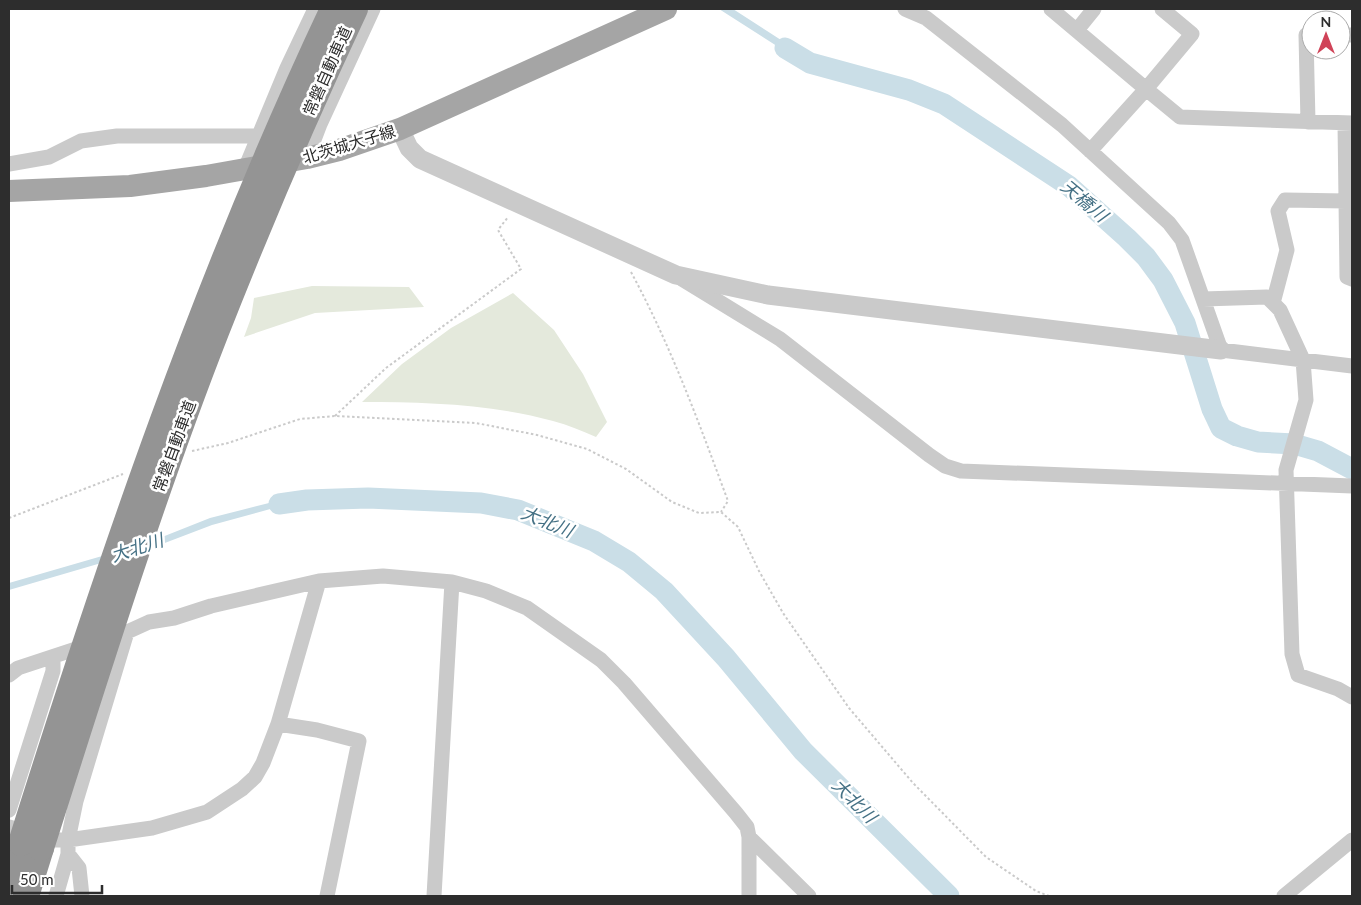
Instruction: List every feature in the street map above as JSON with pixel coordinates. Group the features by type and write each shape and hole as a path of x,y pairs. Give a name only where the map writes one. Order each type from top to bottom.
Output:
{"highway":[{"name":"常磐自動車道","path":"9,882 85,638 191,341 246,207 333,9"},
{"name":"常磐自動車道","path":"26,896 23,839 117,611 216,332 307,114 355,9"}],"main road":[{"name":"北茨城大子線","path":"9,191 130,186 307,158 361,144 400,129 666,9"}],"street":[{"path":"245,169 287,68 315,9"},
{"path":"307,158 320,124 373,9"},
{"path":"905,9 921,12 1062,125 1169,223 1182,240 1221,350"},
{"path":"1051,9 1180,117 1349,123 1349,178 1346,201 1347,277 1352,278"},
{"path":"1077,30 1094,9"},
{"path":"1090,151 1192,34 1162,9"},
{"path":"1307,60 1308,122"},
{"path":"400,129 409,148 420,159 676,275 780,339 873,414 945,466 960,471 1352,486"},
{"path":"9,164 49,157 81,141 117,136 259,136"},
{"path":"1273,303 1287,250 1278,211 1286,200 1346,201"},
{"path":"676,275 768,295 1173,346 1352,366"},
{"path":"1203,299 1267,297 1280,310 1303,360 1306,400 1286,470 1292,654 1298,675 1338,689 1352,697"},
{"path":"9,675 18,668 128,632 150,622 174,618 211,606 319,581 383,576 452,582 486,591 527,608 601,660 624,683 747,827 749,837 749,896"},
{"path":"23,839 53,840 68,847 152,828 207,812 242,789 254,777 263,763 278,724 319,581"},
{"path":"434,896 452,582"},
{"path":"56,896 68,847 76,801 128,632"},
{"path":"9,810 52,671 53,657"},
{"path":"278,724 318,730 359,741 327,896"},
{"path":"749,837 808,896"},
{"path":"1284,896 1352,840"},
{"path":"68,847 78,868 82,896"}],"path":[{"path":"335,416 386,368 521,270 498,230 518,203"},
{"path":"630,272 675,361 707,444 728,501 722,512"},
{"path":"192,451 228,443 300,419 335,416 476,423 537,435 587,449 626,469 672,502 699,513 722,512 738,527 758,571 783,613 849,708 906,775 986,857 1036,891 1049,896"},
{"path":"9,518 127,473"}],"shaded area":[{"path":"312,286 409,287 424,307 315,313 244,337 251,318 254,298"},
{"path":"513,293 554,330 583,374 607,422 596,437 559,423 506,411 458,405 362,402 402,364 451,328"}],"water":[{"path":"719,9 733,9 812,60 808,66"},
{"path":"307,496 307,503 274,508 212,525 149,549 9,590 9,583 147,543 210,518 273,502"}],"waterway":[{"name":"天橋川","path":"785,48 810,63 909,90 944,104 1069,186 1127,238 1146,257 1163,280 1185,323 1212,409 1221,428 1237,436 1258,442 1294,444 1318,451 1352,469"},
{"name":"大北川","path":"279,504 307,500 368,498 481,503 518,510 594,541 629,562 664,591 726,658 803,751 949,896"}]}
